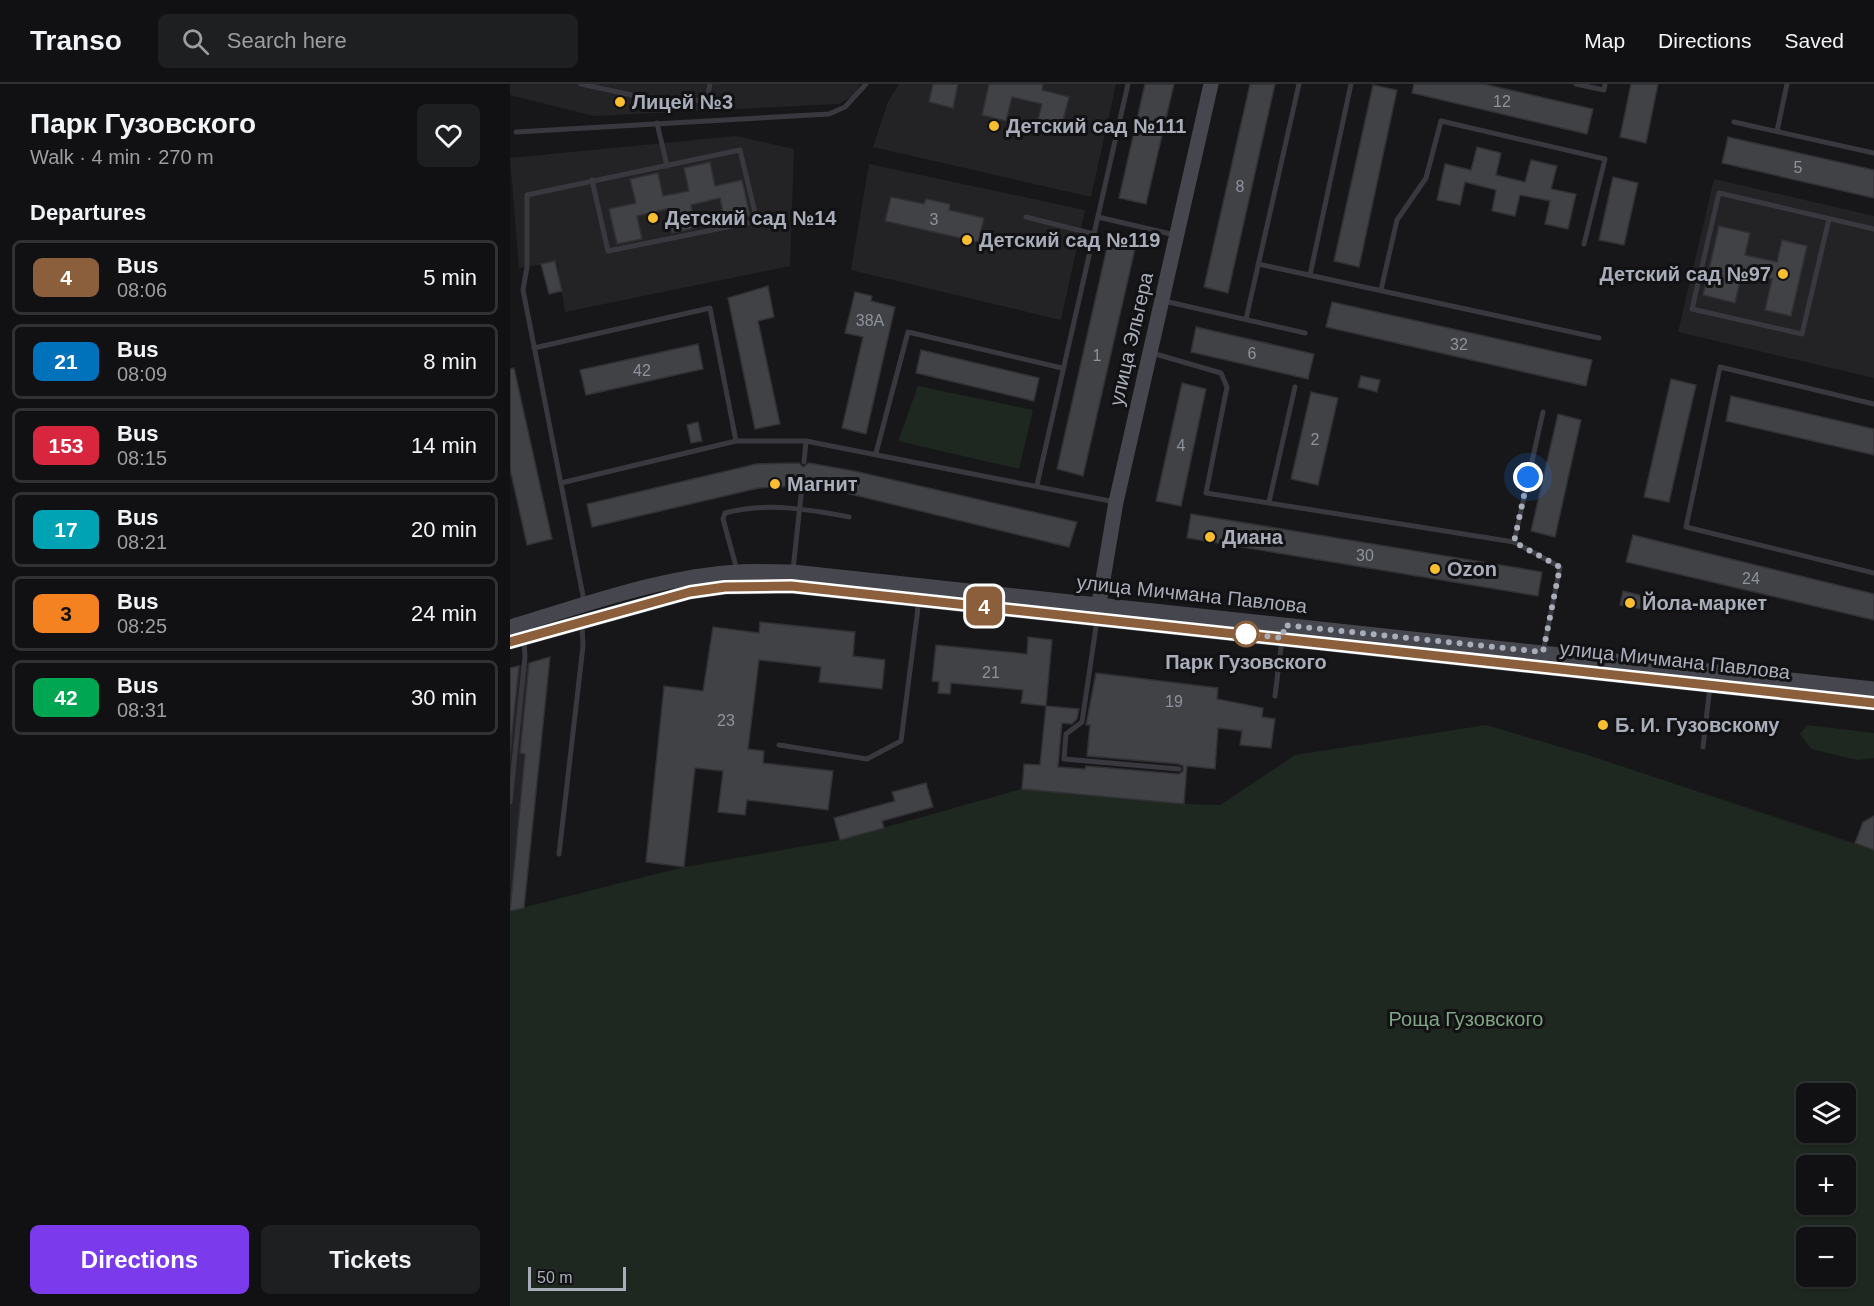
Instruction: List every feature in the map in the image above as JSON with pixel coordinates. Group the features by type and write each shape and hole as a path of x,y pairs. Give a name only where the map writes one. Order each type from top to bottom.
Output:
{"main road":[{"name":"улица Эльгера","path":"1098,612 1116,502 1211,84"},
{"name":"улица Мичмана Павлова","path":"584,615 651,587 738,572 1711,678 1874,703"},
{"name":"улица Мичмана Павлова","path":"517,632 690,592 792,579"},
{"name":"улица Мичмана Павлова","path":"1711,678 1874,689"}],"lane":[{"path":"581,84 673,104 707,99 710,84"},
{"path":"516,132 829,114 845,107 866,84"},
{"path":"1036,485 1128,84"},
{"path":"1246,320 1299,84"},
{"path":"1310,275 1351,84"},
{"path":"1576,84 1604,90 1605,84"},
{"path":"1777,131 1787,84"},
{"path":"1381,290 1397,220 1426,178 1441,121 1605,159 1584,244"},
{"path":"1734,122 1874,153"},
{"path":"657,123 667,166"},
{"path":"559,854 583,646 584,615 523,290 527,267 527,195 592,180 740,150 757,221 608,251 592,180"},
{"path":"1828,219 1802,334 1692,309 1719,193 1874,229"},
{"path":"1098,217 1176,235"},
{"path":"1026,218 1094,234"},
{"path":"1258,264 1599,338"},
{"path":"1162,301 1305,333"},
{"path":"534,348 710,308 736,441"},
{"path":"876,453 908,332 1062,368"},
{"path":"1150,353 1221,372 1227,387 1206,493 1514,542 1560,567 1542,659"},
{"path":"1874,404 1720,367 1686,527 1874,573"},
{"path":"1269,502 1295,387"},
{"path":"1514,542 1543,412"},
{"path":"561,483 736,441 806,441 1116,502"},
{"path":"804,462 806,441"},
{"path":"792,579 802,486"},
{"path":"738,572 723,519 725,513 746,508 800,507 849,517"},
{"path":"779,745 867,759 901,741 920,592"},
{"path":"1098,612 1082,722 1066,734 1064,759 1179,769"},
{"path":"1275,696 1283,631"},
{"path":"510,802 525,657 517,632"},
{"path":"1703,747 1711,678"}],"shaded area":[{"path":"510,84 860,84 854,95 839,104 594,116 510,95"},
{"name":"Детский сад №111","path":"899,84 1116,84 1091,197 873,147 887,104"},
{"name":"Детский сад №14","path":"736,136 794,149 790,266 565,312 557,262 519,268 510,158"},
{"name":"Детский сад №119","path":"869,164 1085,210 1061,320 851,270"},
{"name":"Детский сад №97","path":"1714,179 1874,216 1874,378 1678,332"},
{"path":"550,657 524,908 510,911 510,668"}],"green space":[{"path":"918,386 1033,410 1019,469 898,441"},
{"name":"Роща Гузовского","path":"1486,725 1591,756 1874,850 1874,1306 510,1306 510,911 684,867 840,840 1022,789 1184,804 1220,805 1295,755"},
{"path":"1807,725 1874,733 1874,758 1857,760 1811,749 1800,734"}],"building":[{"path":"933,84 958,84 953,108 929,102"},
{"path":"989,84 1043,84 1042,90 1069,97 1060,133 1036,128 1042,104 1012,97 1006,121 982,115"},
{"path":"1145,84 1174,84 1146,204 1119,198"},
{"path":"1250,84 1275,84 1228,293 1204,287"},
{"path":"1414,84 1484,84 1593,109 1587,134 1412,93"},
{"path":"1631,84 1658,84 1646,143 1620,137"},
{"path":"1373,85 1397,90 1359,267 1334,261"},
{"path":"1728,137 1874,170 1874,198 1722,163"},
{"path":"1477,147 1501,153 1496,175 1525,182 1531,160 1557,166 1551,189 1576,194 1568,229 1545,224 1550,201 1520,195 1515,216 1492,211 1496,190 1465,182 1460,205 1437,200 1445,164 1471,170"},
{"path":"710,162 715,186 742,180 750,216 725,222 720,198 691,205 696,228 672,233 667,209 637,216 642,239 617,244 609,209 636,203 630,179 658,173 663,196 689,191 684,168"},
{"path":"1613,177 1638,183 1624,245 1599,240"},
{"path":"891,197 924,204 926,199 950,204 949,210 984,218 978,242 885,221"},
{"path":"1719,226 1750,233 1745,255 1777,262 1782,240 1807,246 1791,316 1765,310 1772,279 1742,272 1735,303 1703,295"},
{"path":"1110,234 1137,240 1083,476 1057,469"},
{"path":"555,261 562,291 549,294 541,264"},
{"path":"768,286 774,317 758,321 780,424 755,429 728,298"},
{"path":"855,292 872,296 871,301 895,307 866,434 842,428 863,337 845,333"},
{"path":"1332,302 1592,360 1586,386 1326,327"},
{"path":"1196,327 1314,354 1308,379 1191,352"},
{"path":"698,344 703,369 586,395 580,370"},
{"path":"921,350 1039,378 1034,401 916,373"},
{"path":"514,368 552,539 527,545 510,469 510,369"},
{"path":"1361,376 1380,380 1377,392 1358,387"},
{"path":"1671,379 1696,385 1669,502 1644,497"},
{"path":"1182,383 1206,389 1181,506 1156,501"},
{"path":"1311,392 1338,398 1318,485 1291,479"},
{"path":"1731,396 1874,429 1874,455 1726,421"},
{"path":"1558,414 1581,420 1555,537 1531,531"},
{"path":"698,422 702,441 691,443 687,425"},
{"path":"799,463 803,467 809,463 854,471 1077,522 1069,547 850,494 807,486 802,481 797,486 759,488 592,527 587,504 756,464"},
{"path":"1191,514 1542,572 1538,596 1187,538"},
{"path":"1633,535 1874,594 1874,620 1626,562"},
{"path":"1623,591 1644,596 1641,609 1620,605"},
{"path":"760,622 855,632 853,656 885,660 882,689 819,682 821,667 759,660 748,749 764,751 763,763 833,771 828,810 747,800 745,815 718,812 723,771 695,768 684,867 646,862 664,686 703,691 713,627 759,633"},
{"path":"1028,637 1052,640 1046,706 1021,703 1023,690 951,683 950,694 938,693 939,682 932,681 936,645 1027,654"},
{"path":"550,657 524,908 510,911 525,754 520,753 529,663"},
{"path":"519,666 510,753 510,668"},
{"path":"1096,673 1218,688 1217,699 1263,708 1262,717 1275,719 1271,748 1240,745 1242,731 1218,728 1215,769 1187,766 1184,804 1022,789 1024,764 1040,765 1046,706 1079,709 1077,719 1072,724 1062,723 1058,767 1085,769 1086,766 1179,774 1183,771 1183,766 1179,764 1087,756 1090,725 1086,725"},
{"path":"926,783 933,807 882,821 884,828 840,840 834,818 895,801 892,792"},
{"path":"1874,816 1874,850 1855,843 1863,822"}],"bus line":[{"name":"4","path":"510,642 643,603 690,592 725,587 791,586 919,598 1874,703"}],"place":[{"name":"Лицей №3","path":"620,102"},
{"name":"Детский сад №111","path":"994,126"},
{"name":"Детский сад №14","path":"653,218"},
{"name":"Детский сад №119","path":"967,240"},
{"name":"Детский сад №97","path":"1783,274"},
{"name":"Магнит","path":"775,484"},
{"name":"Диана","path":"1210,537"},
{"name":"Ozon","path":"1435,569"},
{"name":"Йола-маркет","path":"1630,603"},
{"name":"Парк Гузовского","path":"1246,634"},
{"name":"Б. И. Гузовскому","path":"1603,725"}],"route":[{"path":"1246,634 1283,638 1284,625 1543,652 1560,567 1514,542 1528,477"}]}
